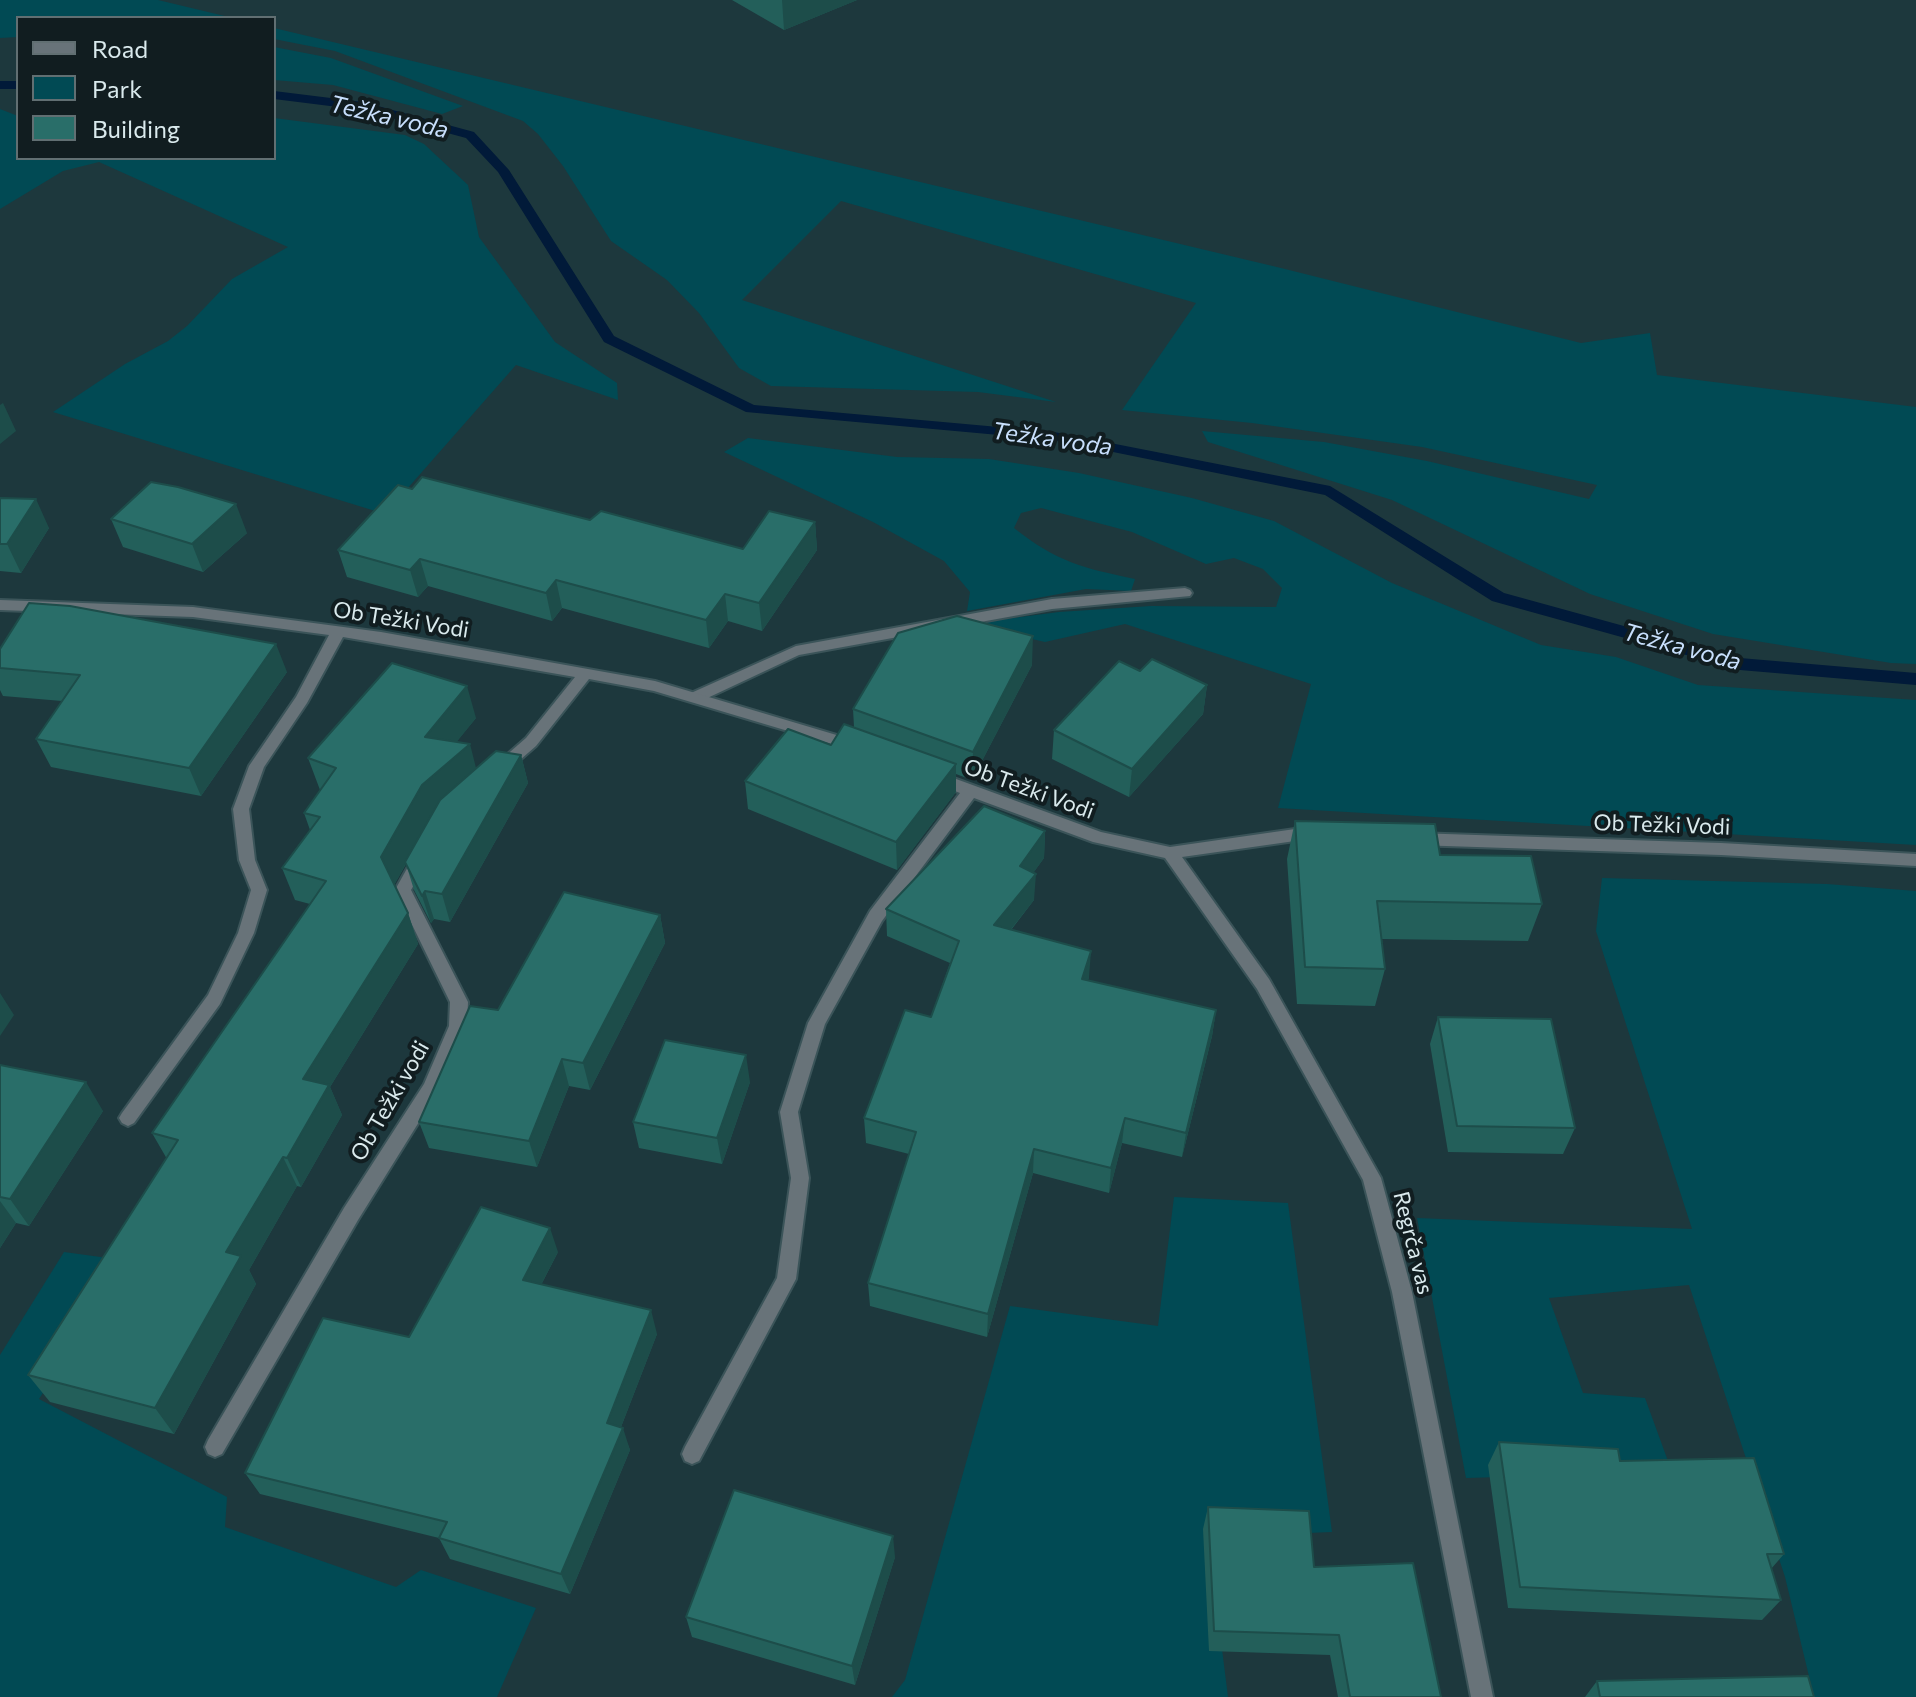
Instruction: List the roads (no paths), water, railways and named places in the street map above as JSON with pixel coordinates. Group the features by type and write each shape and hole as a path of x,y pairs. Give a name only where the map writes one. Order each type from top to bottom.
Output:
{"street":[{"path":"696,697 796,651 1052,604 1185,593"},
{"name":"Ob Težki Vodi","path":"0,605 193,612 338,632 655,686 872,751"},
{"name":"Ob Težki vodi","path":"128,1118 214,999 246,933 259,890 247,860 241,809 257,766 302,699 338,632"},
{"path":"486,782 531,742 584,675"},
{"name":"Ob Težki Vodi","path":"928,774 1099,838 1170,853 1295,835 1327,836"},
{"name":"Ob Težki vodi","path":"692,1454 786,1279 800,1178 789,1112 817,1023 876,916 970,791"},
{"name":"Ob Težki Vodi","path":"1406,839 1721,849 1916,860"},
{"name":"Ob Težki vodi","path":"215,1447 351,1214 431,1088 458,1026 459,1002 403,890 425,849"},
{"name":"Regrča vas","path":"1170,853 1263,984 1372,1178 1402,1292 1482,1697"}],"waterway":[{"name":"Težka voda","path":"0,85 16,85"},
{"name":"Težka voda","path":"276,95 363,106 470,135 503,170 609,339 751,409 1054,436 1330,491 1498,597 1740,664 1916,679"}]}
